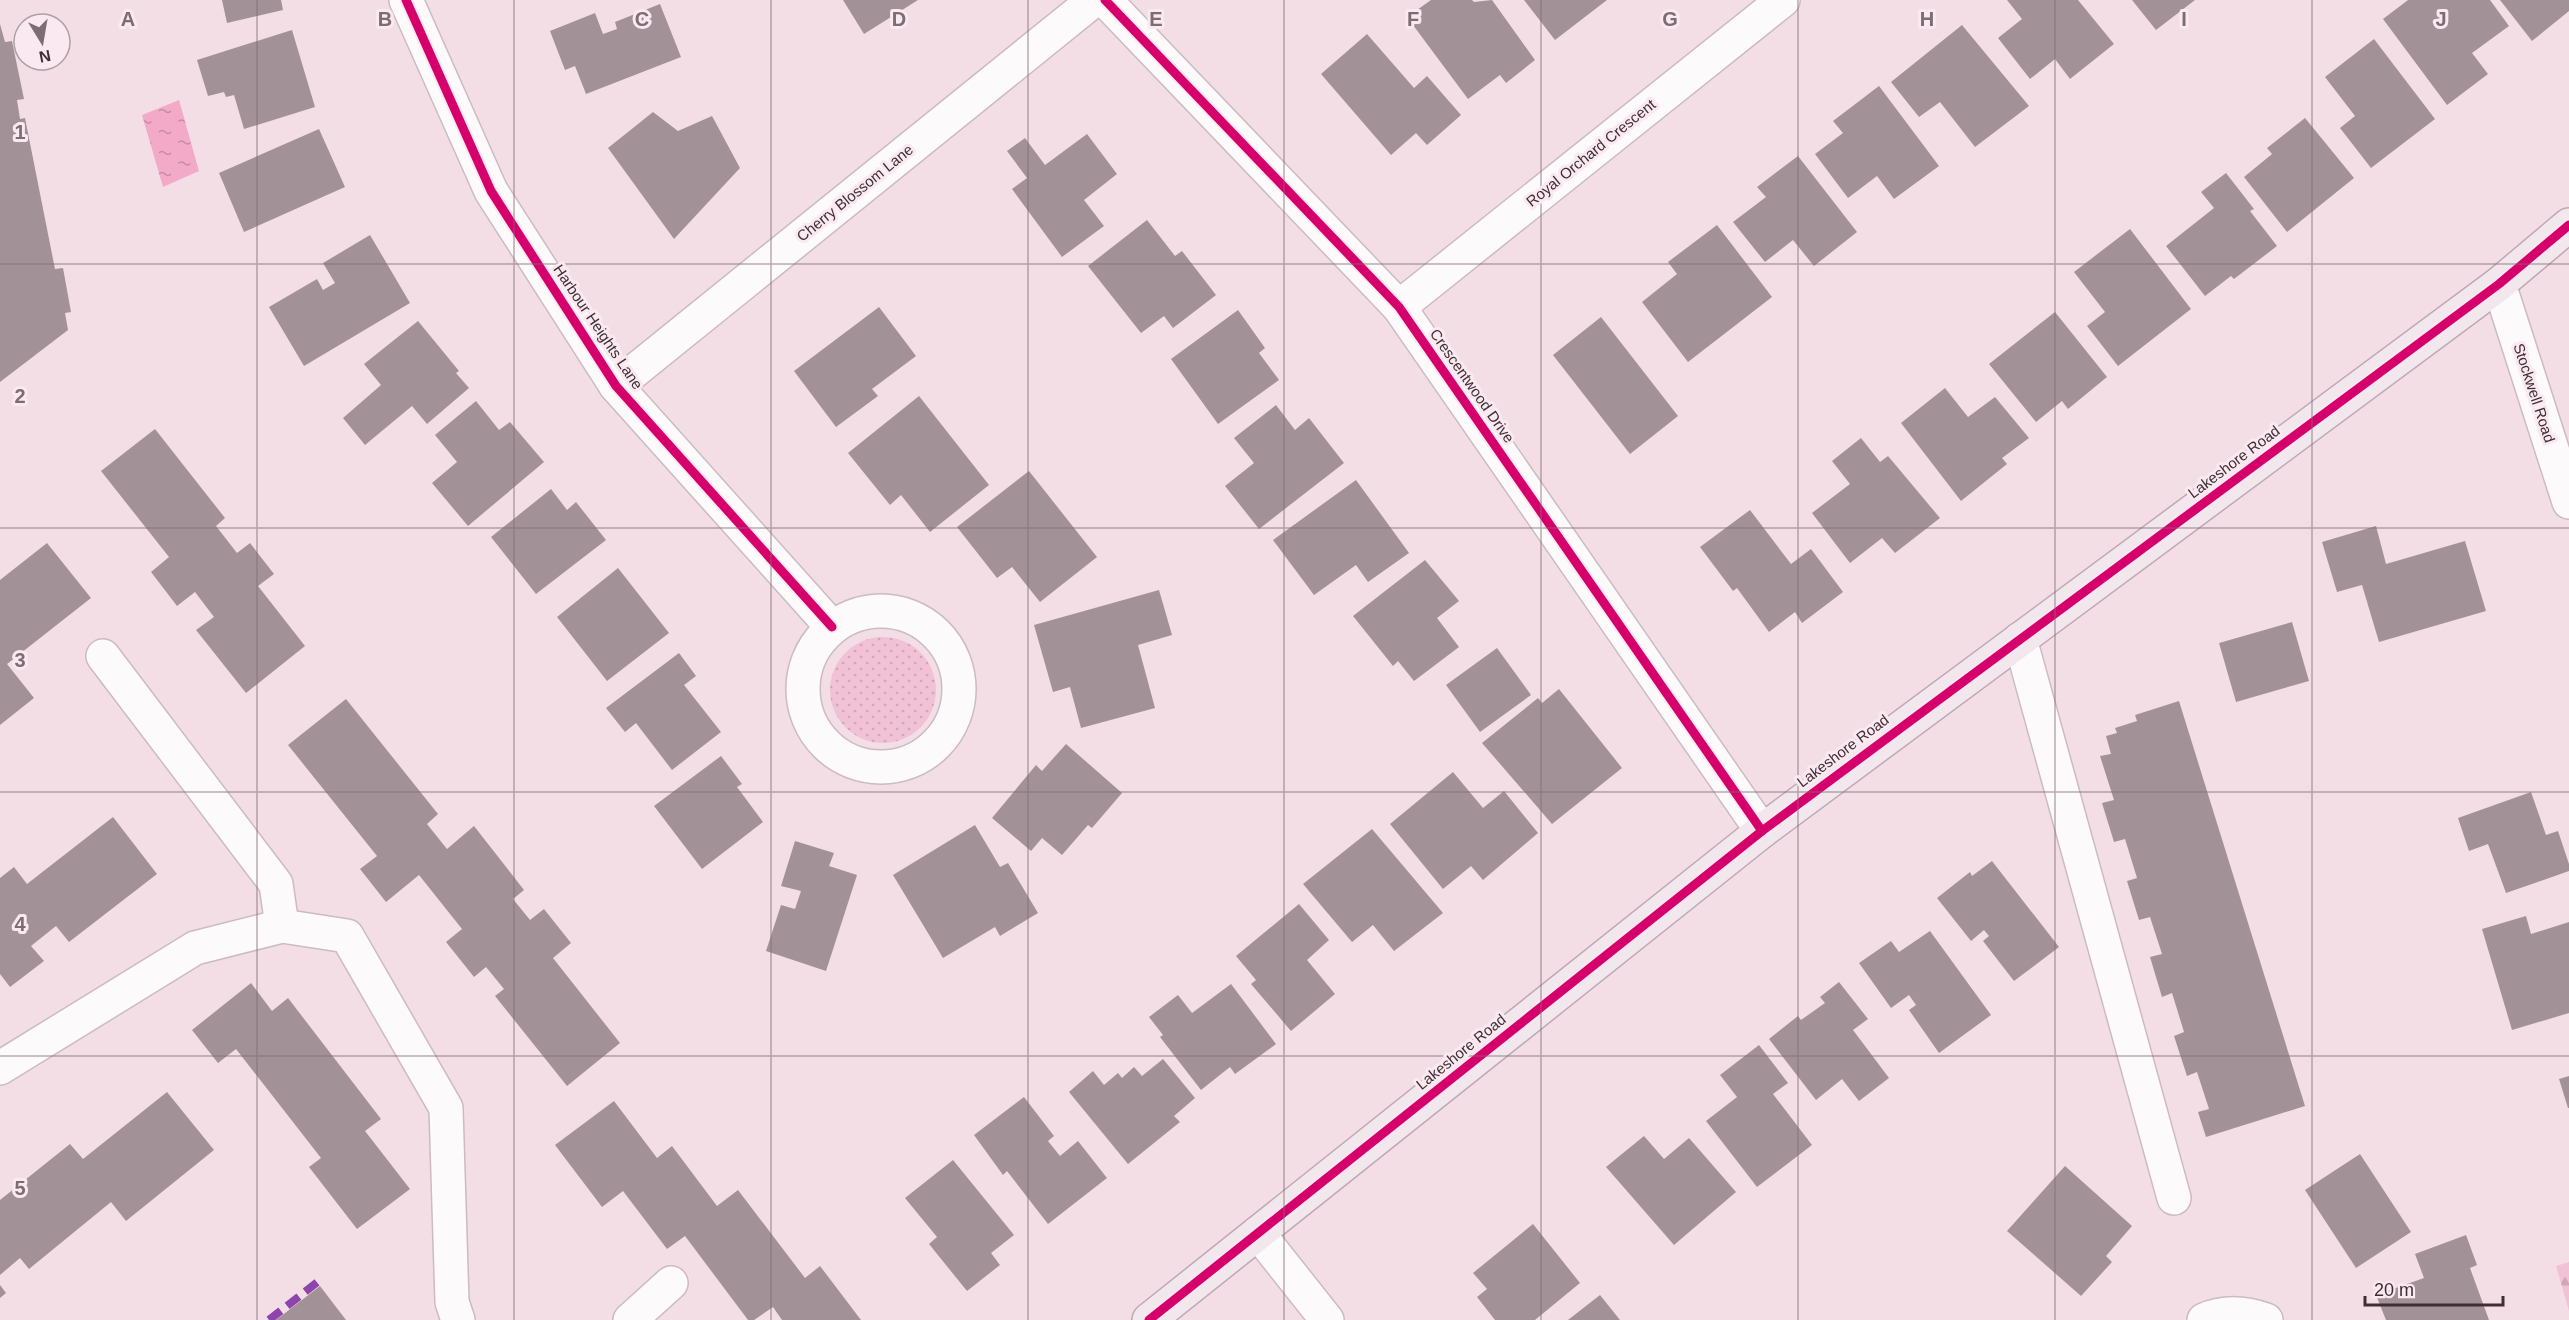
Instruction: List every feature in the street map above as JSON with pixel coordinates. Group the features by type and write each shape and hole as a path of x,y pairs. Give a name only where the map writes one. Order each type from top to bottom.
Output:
{"main road":[{"name":"Lakeshore Road","path":"1149,1320 1762,831 2499,284 2569,225"}],"street":[{"name":"Harbour Heights Lane","path":"406,0 491,191 616,386 832,627"},
{"name":"Cherry Blossom Lane","path":"616,386 1094,0"},
{"name":"Crescentwood Drive","path":"1105,0 1399,307 1762,831"},
{"name":"Royal Orchard Crescent","path":"1399,307 1783,0"},
{"name":"Stockwell Road","path":"2499,284 2569,502"},
{"path":"879,610 904,613 927,624 945,642 957,664 960,689 957,714 944,736 926,753 903,765 876,768 850,761 827,746 811,725 803,699 804,672 814,647 832,627 854,615 879,610"},
{"path":"2020,639 2174,1198"},
{"path":"103,656 276,884 282,926"},
{"path":"0,1068 195,948 282,926 347,936 446,1107 452,1302 458,1320"},
{"path":"1258,1233 1327,1320"},
{"path":"630,1320 671,1283"},
{"path":"2204,1320 2213,1316 2239,1313 2266,1320"}],"green space":[{"path":"883,637 903,641 920,653 932,670 936,690 932,710 920,727 903,739 883,743 863,739 846,727 834,710 830,690 834,670 846,653 863,641"},
{"path":"2569,1262 2569,1311 2556,1266"}],"water":[{"path":"179,100 199,171 163,187 142,115"}],"building":[{"path":"222,0 281,0 283,10 227,23"},
{"path":"843,0 918,0 864,34"},
{"path":"1431,0 1472,0 1474,2 1492,0 1535,60 1506,83 1500,75 1468,99 1407,17"},
{"path":"1524,0 1607,0 1555,40"},
{"path":"2007,0 2078,0 2114,44 2070,79 2055,59 2030,79 1998,38 2022,19"},
{"path":"2132,0 2195,0 2156,30"},
{"path":"2408,0 2490,0 2509,26 2472,53 2488,74 2447,105 2383,19"},
{"path":"2500,0 2569,0 2569,11 2532,41"},
{"path":"660,4 681,57 586,94 575,66 565,70 550,31 595,13 603,34 617,29 615,22"},
{"path":"0,24 5,42 12,41 12,72 18,72 24,99 17,100 20,119 25,118 55,269 63,268 71,312 65,313 68,330 0,382"},
{"path":"1962,25 2029,106 1975,147 1940,102 1919,117 1891,82"},
{"path":"292,30 315,107 244,129 234,95 226,97 224,92 208,96 197,60"},
{"path":"1367,34 1414,88 1427,76 1461,115 1427,145 1416,133 1391,155 1321,74"},
{"path":"2374,39 2435,119 2371,168 2340,128 2355,116 2325,77"},
{"path":"1879,86 1939,166 1894,199 1877,176 1848,198 1815,154 1843,133 1833,121"},
{"path":"653,112 678,131 712,116 740,168 674,239 608,148"},
{"path":"2305,118 2354,178 2287,232 2244,177 2272,154 2267,148"},
{"path":"319,129 345,187 244,232 219,173"},
{"path":"1087,134 1117,174 1084,200 1104,226 1062,257 1012,189 1027,178 1007,151 1025,138 1045,165"},
{"path":"1798,156 1857,232 1814,266 1793,240 1765,262 1733,222 1766,197 1757,187"},
{"path":"2226,173 2254,209 2250,211 2277,246 2234,279 2231,276 2205,296 2166,246 2214,208 2201,192"},
{"path":"1147,220 1175,256 1182,251 1216,295 1173,328 1164,316 1141,333 1088,266"},
{"path":"1717,225 1772,297 1688,362 1642,302 1677,274 1668,262"},
{"path":"2130,229 2191,309 2118,366 2087,326 2105,312 2074,272"},
{"path":"370,235 410,303 304,366 269,307 317,279 323,290 335,283 323,263"},
{"path":"879,307 916,356 872,389 878,396 836,427 794,371"},
{"path":"1238,310 1265,348 1259,353 1279,380 1218,424 1171,359"},
{"path":"2055,312 2107,377 2068,409 2062,401 2036,422 1989,364"},
{"path":"1601,317 1678,416 1630,454 1553,355"},
{"path":"418,321 459,371 456,373 469,388 427,424 412,406 365,445 343,418 381,385 364,364"},
{"path":"1945,388 1968,417 1995,397 2029,438 2002,458 2007,464 1961,501 1901,423"},
{"path":"919,396 989,485 930,532 901,495 890,505 848,453"},
{"path":"476,401 499,430 510,422 544,462 468,526 432,483 457,462 435,435"},
{"path":"1276,405 1295,430 1309,418 1344,463 1259,529 1225,486 1254,463 1234,438"},
{"path":"155,429 225,518 216,526 237,553 250,543 274,574 258,586 305,646 246,693 196,630 214,617 195,592 177,606 151,572 169,557 101,471"},
{"path":"1861,438 1880,462 1888,456 1940,518 1895,553 1882,538 1850,563 1812,513 1850,484 1832,461"},
{"path":"1029,471 1097,557 1040,602 1012,567 997,578 957,527"},
{"path":"1356,480 1409,553 1368,582 1356,565 1314,595 1273,540"},
{"path":"551,489 567,510 576,502 606,540 536,594 491,537"},
{"path":"1750,510 1791,564 1811,549 1843,592 1802,623 1795,612 1769,632 1737,588 1733,591 1700,547"},
{"path":"2376,526 2386,564 2465,541 2486,611 2379,642 2362,585 2337,592 2322,542"},
{"path":"47,543 91,598 7,664 34,698 0,725 0,580"},
{"path":"1425,560 1459,601 1437,618 1459,647 1414,681 1398,661 1393,666 1353,616"},
{"path":"618,568 669,633 607,681 557,617"},
{"path":"1159,590 1172,635 1138,645 1155,708 1081,728 1070,687 1053,692 1034,625"},
{"path":"2292,622 2309,681 2236,702 2219,643"},
{"path":"1497,648 1531,695 1480,732 1446,685"},
{"path":"679,653 696,676 684,685 721,732 672,770 636,723 625,732 606,708"},
{"path":"1559,689 1622,768 1552,824 1482,743 1538,698 1542,703"},
{"path":"346,699 438,814 427,824 447,849 474,826 524,890 513,899 530,920 544,909 571,943 553,958 620,1043 567,1086 495,996 504,989 486,967 474,977 446,942 462,929 419,875 386,902 360,869 377,856 288,745"},
{"path":"2179,701 2305,1106 2206,1137 2198,1112 2209,1109 2197,1072 2187,1076 2174,1036 2184,1032 2172,993 2162,997 2150,957 2162,954 2150,917 2139,920 2127,881 2137,878 2125,839 2114,842 2102,803 2114,800 2100,756 2111,754 2106,736 2117,733 2115,728 2137,721 2135,715"},
{"path":"1066,744 1122,793 1092,828 1088,825 1062,855 1042,838 1031,851 992,818 1036,765 1042,771"},
{"path":"721,756 742,784 737,787 763,822 702,869 654,806"},
{"path":"1453,772 1483,808 1504,791 1538,833 1483,880 1471,866 1443,889 1390,824"},
{"path":"2531,792 2546,835 2558,831 2569,864 2569,871 2506,893 2488,844 2469,851 2458,818"},
{"path":"113,817 157,874 69,942 56,926 31,946 44,961 10,987 0,974 0,878 14,867 27,884"},
{"path":"975,825 1000,867 1008,863 1038,913 1000,936 995,927 943,958 893,875"},
{"path":"1372,829 1443,913 1394,951 1373,925 1352,942 1303,884"},
{"path":"795,841 834,853 829,866 857,875 826,971 766,951 781,905 795,909 801,891 781,886"},
{"path":"1992,861 2059,947 2014,981 1983,941 1989,936 1984,930 1971,941 1937,898 1970,872 1972,876"},
{"path":"1299,904 1329,940 1307,960 1335,994 1291,1031 1251,984 1256,980 1236,956"},
{"path":"2526,916 2531,934 2569,922 2569,1013 2512,1030 2482,929"},
{"path":"1930,931 1991,1015 1939,1053 1909,1010 1916,1005 1909,995 1891,1008 1859,963 1891,941 1899,952"},
{"path":"1839,982 1868,1019 1853,1030 1889,1078 1859,1101 1842,1079 1816,1100 1769,1039 1798,1016 1801,1020 1825,1003 1820,997"},
{"path":"251,983 272,1011 288,998 381,1119 365,1131 410,1189 357,1229 309,1167 321,1158 236,1049 218,1063 192,1030"},
{"path":"1231,984 1276,1044 1235,1074 1230,1067 1201,1090 1160,1037 1163,1035 1149,1017 1178,995 1192,1013"},
{"path":"1759,1045 1788,1083 1773,1094 1812,1145 1757,1187 1706,1121 1737,1097 1720,1075"},
{"path":"1163,1059 1195,1098 1174,1116 1180,1122 1128,1164 1069,1092 1093,1071 1104,1085 1118,1073 1122,1078 1134,1067 1142,1076"},
{"path":"2569,1076 2569,1108 2568,1108 2559,1079"},
{"path":"167,1092 214,1150 126,1221 111,1202 29,1269 20,1258 0,1275 0,1200 70,1144 83,1159"},
{"path":"1024,1097 1054,1136 1048,1141 1060,1156 1078,1141 1107,1178 1048,1224 1007,1171 1003,1175 974,1135"},
{"path":"614,1101 657,1158 672,1146 717,1206 738,1190 805,1278 820,1266 861,1320 782,1320 773,1307 754,1320 748,1320 685,1236 667,1249 623,1191 602,1207 555,1145"},
{"path":"1644,1136 1664,1159 1689,1138 1736,1192 1674,1245 1606,1167"},
{"path":"2360,1154 2411,1232 2356,1268 2305,1190"},
{"path":"953,1160 1014,1235 991,1253 1000,1265 967,1291 929,1244 937,1237 905,1198"},
{"path":"2065,1166 2132,1226 2106,1256 2112,1262 2081,1296 2007,1231"},
{"path":"1533,1224 1580,1283 1535,1320 1495,1320 1477,1297 1487,1289 1473,1273"},
{"path":"2466,1235 2477,1265 2470,1268 2489,1320 2386,1320 2376,1295 2424,1278 2415,1254"},
{"path":"0,1285 6,1293 0,1298"},
{"path":"320,1286 346,1320 276,1320"},
{"path":"1600,1295 1620,1320 1568,1320"}],"marked path":[{"path":"269,1320 320,1280"}],"cycle path":[{"path":"406,0 491,191 616,386 832,627"},
{"path":"1105,0 1399,307 1762,831"},
{"path":"1149,1320 1762,831 2499,284 2569,225"}]}
